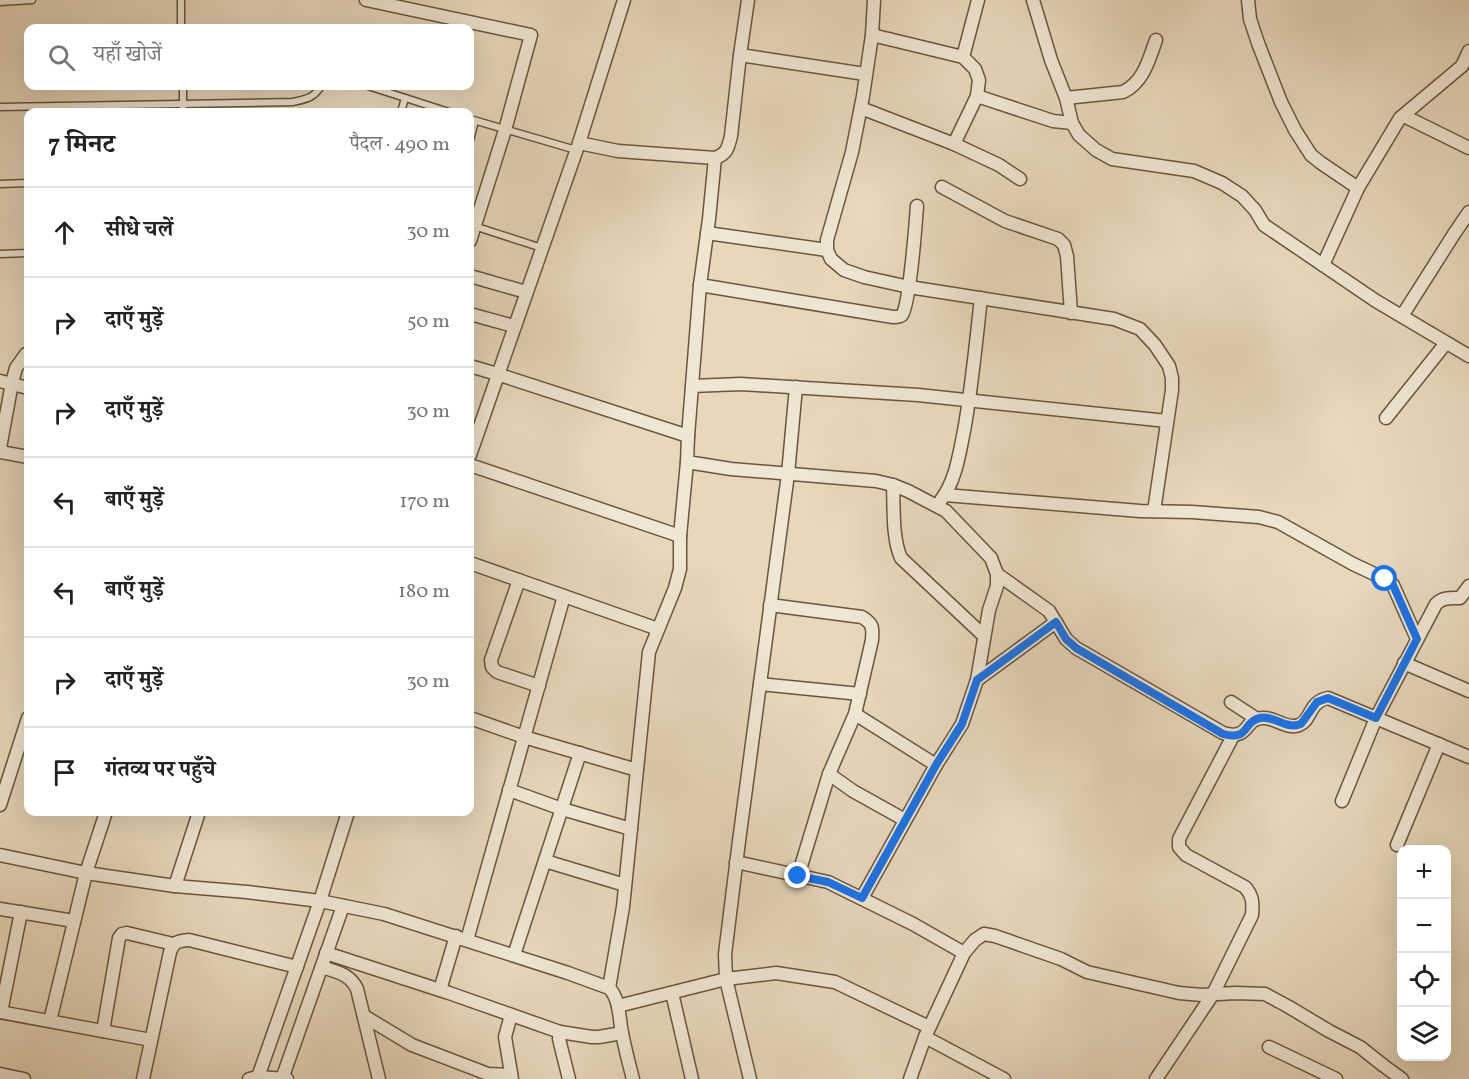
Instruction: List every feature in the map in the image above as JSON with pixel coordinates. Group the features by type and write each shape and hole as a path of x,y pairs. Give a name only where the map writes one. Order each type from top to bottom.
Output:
{"street":[{"path":"366,0 531,35 505,130 474,220"},
{"path":"474,444 578,147 624,0"},
{"path":"578,147 715,158 723,155 729,146 731,136 748,0"},
{"path":"874,0 872,35 861,108 852,152 827,240 827,250 831,259 844,270 864,277 1114,320 1140,329 1155,345 1169,366 1172,378 1154,511"},
{"path":"963,57 978,0"},
{"path":"1033,0 1051,60 1066,98 1072,123 1079,135 1096,150 1112,159 1194,171 1222,183 1242,196 1255,210 1264,225 1376,301 1469,356"},
{"path":"1248,0 1250,19 1258,42 1281,102 1295,130 1311,155 1358,188"},
{"path":"872,35 963,57 975,69 979,80 977,96 954,144"},
{"path":"1066,98 1124,92 1132,87 1143,75 1156,40"},
{"path":"1323,265 1358,188 1393,129 1404,116 1462,66 1469,51"},
{"path":"740,55 865,74"},
{"path":"977,96 1053,121 1072,123"},
{"path":"861,108 954,144 999,165 1020,179"},
{"path":"1404,116 1469,148"},
{"path":"609,988 623,907 649,652 675,588 680,569 680,536 700,285 715,158"},
{"path":"942,187 1005,221 1062,242 1067,256 1071,313"},
{"path":"700,285 893,317 901,316 905,312 909,286 917,206"},
{"path":"1402,316 1469,212"},
{"path":"707,233 827,250"},
{"path":"474,277 526,292"},
{"path":"937,506 954,477 969,400 981,298"},
{"path":"474,315 514,326"},
{"path":"1386,418 1446,343"},
{"path":"24,357 6,382 0,450 24,455"},
{"path":"474,367 688,436"},
{"path":"6,382 24,387"},
{"path":"692,386 741,384 908,394 1167,422"},
{"path":"750,1079 726,979 725,954 788,474 796,387"},
{"path":"687,462 730,469 876,481 908,491 946,511 990,558 998,574 1048,611 1066,639 1076,648 1223,734 1241,735 1254,720 1262,717 1296,726 1301,724 1317,702 1328,698 1469,757"},
{"path":"474,466 680,536"},
{"path":"893,485 896,540 901,558 984,636"},
{"path":"945,495 1259,517 1278,522 1393,585 1417,639"},
{"path":"474,564 658,629"},
{"path":"862,898 936,765 962,724 977,680 989,610 997,586 998,574"},
{"path":"519,580 491,660 492,667 497,672 538,686"},
{"path":"1341,801 1376,718 1436,604 1448,598 1465,602 1469,586"},
{"path":"440,990 462,938 509,790 564,596"},
{"path":"770,605 862,617 870,623 873,630 855,714 829,774 798,876"},
{"path":"977,680 1056,622"},
{"path":"1404,663 1469,691"},
{"path":"760,684 860,694"},
{"path":"1231,702 1257,719"},
{"path":"855,714 936,765"},
{"path":"474,719 637,770"},
{"path":"0,805 24,730"},
{"path":"1156,1079 1213,994 1252,915 1253,903 1245,887 1186,855 1179,847 1179,839 1233,736"},
{"path":"1396,845 1439,744"},
{"path":"514,955 580,753"},
{"path":"829,774 905,820"},
{"path":"509,790 562,809 631,829"},
{"path":"50,1021 86,873 105,816"},
{"path":"175,886 198,816"},
{"path":"344,906 284,1079 254,1078 297,967 347,816"},
{"path":"0,855 86,873 175,886 320,901 384,914 568,973 609,988 612,992 618,1006 633,1079"},
{"path":"545,861 625,885"},
{"path":"736,862 828,882 913,924 964,953"},
{"path":"0,909 74,921"},
{"path":"21,912 0,1012 151,1040"},
{"path":"103,1031 119,938 122,934 127,933 173,944"},
{"path":"910,1079 927,1032 964,953 975,940 984,934 1061,959 1087,972 1179,993 1265,994 1360,1047 1402,1079"},
{"path":"143,1079 173,944 189,940 297,967"},
{"path":"326,953 560,1032 592,1037 622,1033"},
{"path":"322,967 353,981 357,989 379,1079"},
{"path":"618,1006 726,979 776,973 835,982 927,1032 1004,1079"},
{"path":"672,993 692,1079"},
{"path":"364,1016 412,1045 488,1074 512,1077 505,1037 511,1015"},
{"path":"560,1032 559,1038 569,1079"},
{"path":"1269,1047 1336,1079"},
{"path":"0,1074 24,1079"}],"lane":[{"path":"0,2 32,0"},
{"path":"181,0 181,24"},
{"path":"183,90 183,108"},
{"path":"0,107 292,102 309,99 318,90"},
{"path":"380,90 430,108"},
{"path":"402,108 405,98"},
{"path":"474,121 578,147"},
{"path":"0,184 24,183"},
{"path":"474,227 542,248"},
{"path":"0,254 24,253"}],"route":[{"path":"798,876 828,882 862,898 936,765 962,724 977,680 1056,622 1066,639 1076,648 1223,734 1241,735 1254,720 1262,717 1296,726 1301,724 1317,702 1328,698 1376,718 1417,639 1393,585 1385,579"}]}
